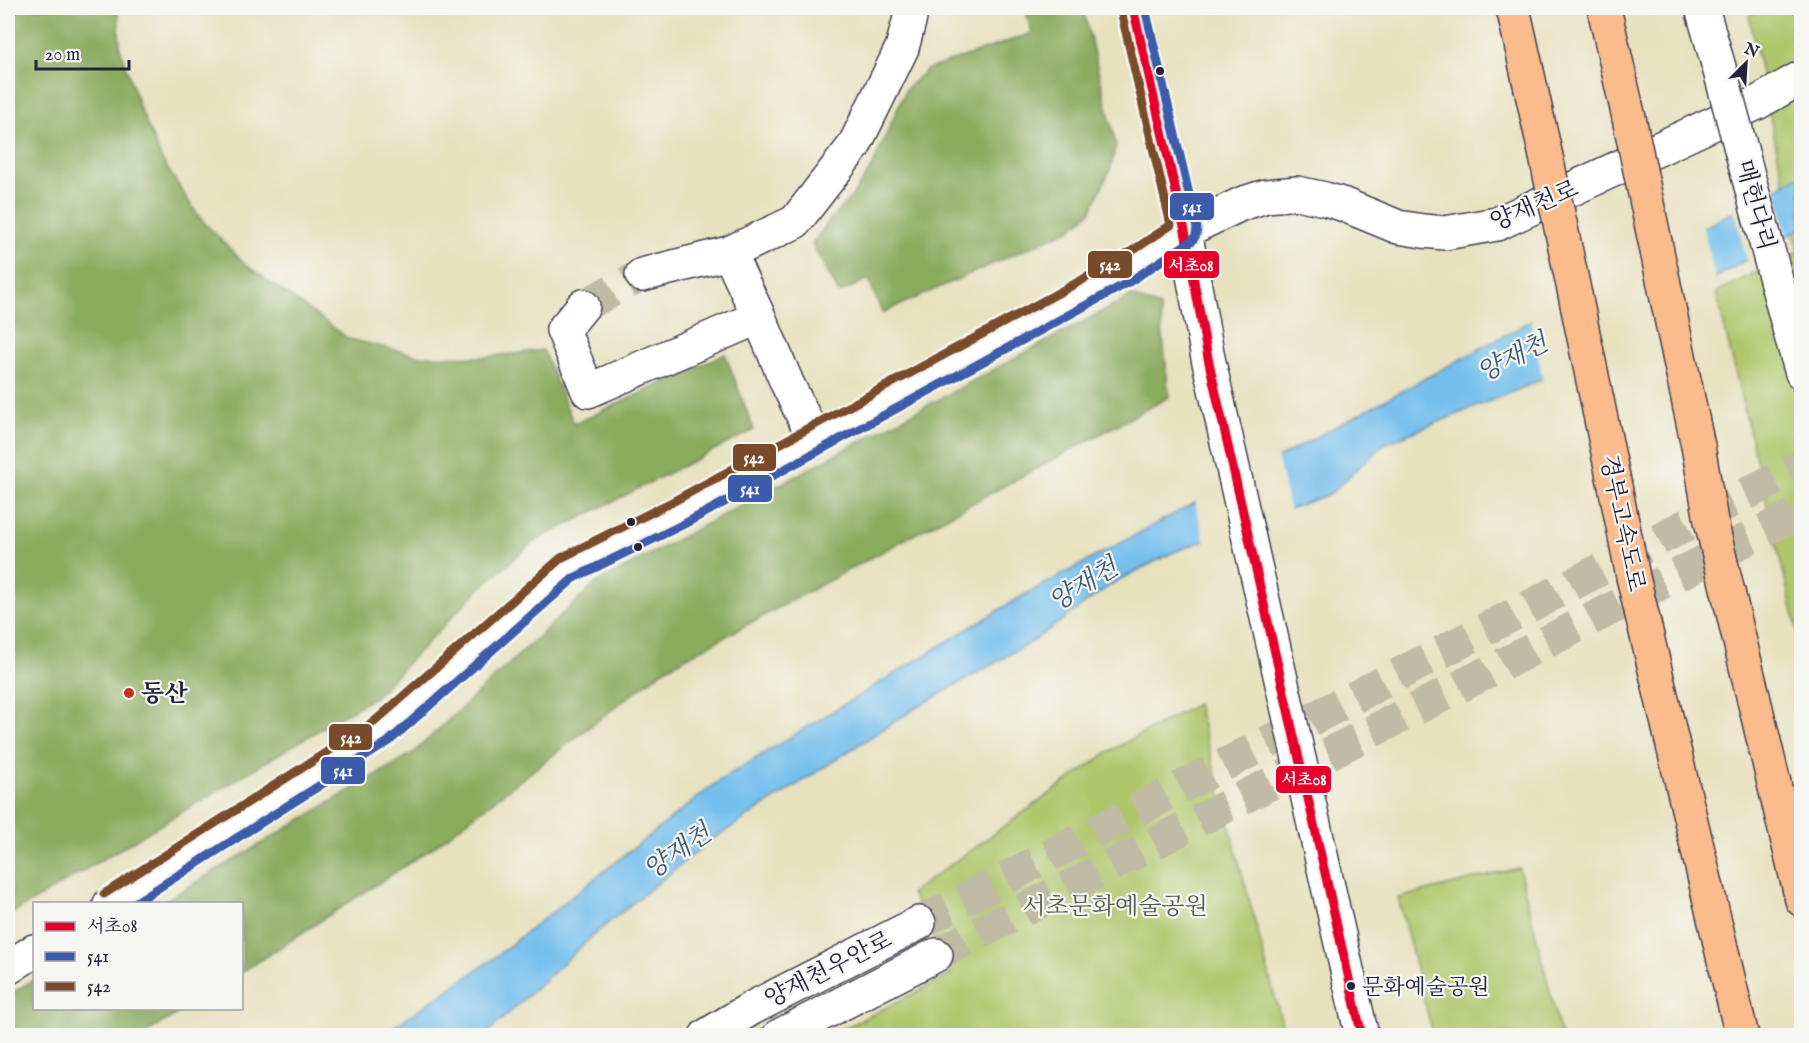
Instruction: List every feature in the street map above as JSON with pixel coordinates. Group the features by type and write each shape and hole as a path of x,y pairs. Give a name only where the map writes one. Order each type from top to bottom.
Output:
{"highway":[{"name":"경부고속도로","path":"1513,8 1633,577 1742,1035"},
{"path":"1604,8 1698,446 1711,521 1802,900"}],"street":[{"path":"642,275 729,253 795,222 854,146 902,48 910,18 909,8"},
{"path":"1133,8 1185,231 1208,358 1362,1035"},
{"name":"매헌다리","path":"1702,8 1802,373"},
{"name":"양재천로","path":"112,902 381,732 567,568 680,512 1123,271 1185,231 1241,204 1266,196 1297,193 1342,204 1398,226 1423,231 1445,233 1497,225 1757,103 1802,77"},
{"path":"729,253 814,438"},
{"path":"583,306 563,330 588,391 759,317"},
{"name":"양재천우안로","path":"706,1035 752,1008 919,923"},
{"path":"8,968 33,952"},
{"name":"양재천우안로","path":"779,1035 936,954"}],"green space":[{"path":"8,8 118,8 120,48 139,106 162,160 199,217 245,264 349,339 421,356 486,357 543,350 574,424 725,354 754,430 533,542 476,592 376,696 8,916"},
{"path":"1025,8 1083,8 1116,144 1110,170 1091,211 1071,229 882,313 869,279 839,293 812,244 831,218 853,195 872,167 906,89 926,70 1032,33"},
{"path":"1767,8 1801,8 1801,646 1716,292 1798,252 1749,15"},
{"path":"1131,296 1160,307 1169,397 665,669 431,849 243,971 243,902 163,902 413,753 596,583"},
{"name":"서초문화예술공원","path":"1197,704 1285,1035 829,1036 952,974 911,893 1108,752"},
{"path":"1519,868 1561,1035 1433,1035 1398,898"},
{"path":"33,980 33,1010 183,1010 143,1035 8,1035 8,996"}],"water":[{"name":"양재천","path":"1801,175 1801,228 1532,384 1384,444 1330,494 1176,551 1115,582 1033,641 914,709 710,841 597,932 485,1035 380,1036 490,961 720,780 1017,599"}],"pier":[{"path":"1775,186 1788,239 1747,262 1734,208"},
{"path":"1703,225 1716,281 1543,381 1531,318"},
{"path":"1277,455 1290,512 1205,544 1195,500"}],"tunnel":[{"path":"583,306 642,275"},
{"path":"919,923 1802,465"},
{"path":"936,955 1802,511"}],"transit line":[{"name":"서초08","path":"1133,8 1185,231 1208,358 1362,1036"},
{"name":"541","path":"136,902 388,742 574,578 686,523 1129,282 1193,240 1197,228 1145,8"},
{"name":"542","path":"104,894 374,722 561,558 674,501 1117,261 1171,225 1121,11"}],"place":[{"name":"동산","path":"129,693"},
{"name":"문화예술공원","path":"1351,986"}]}
